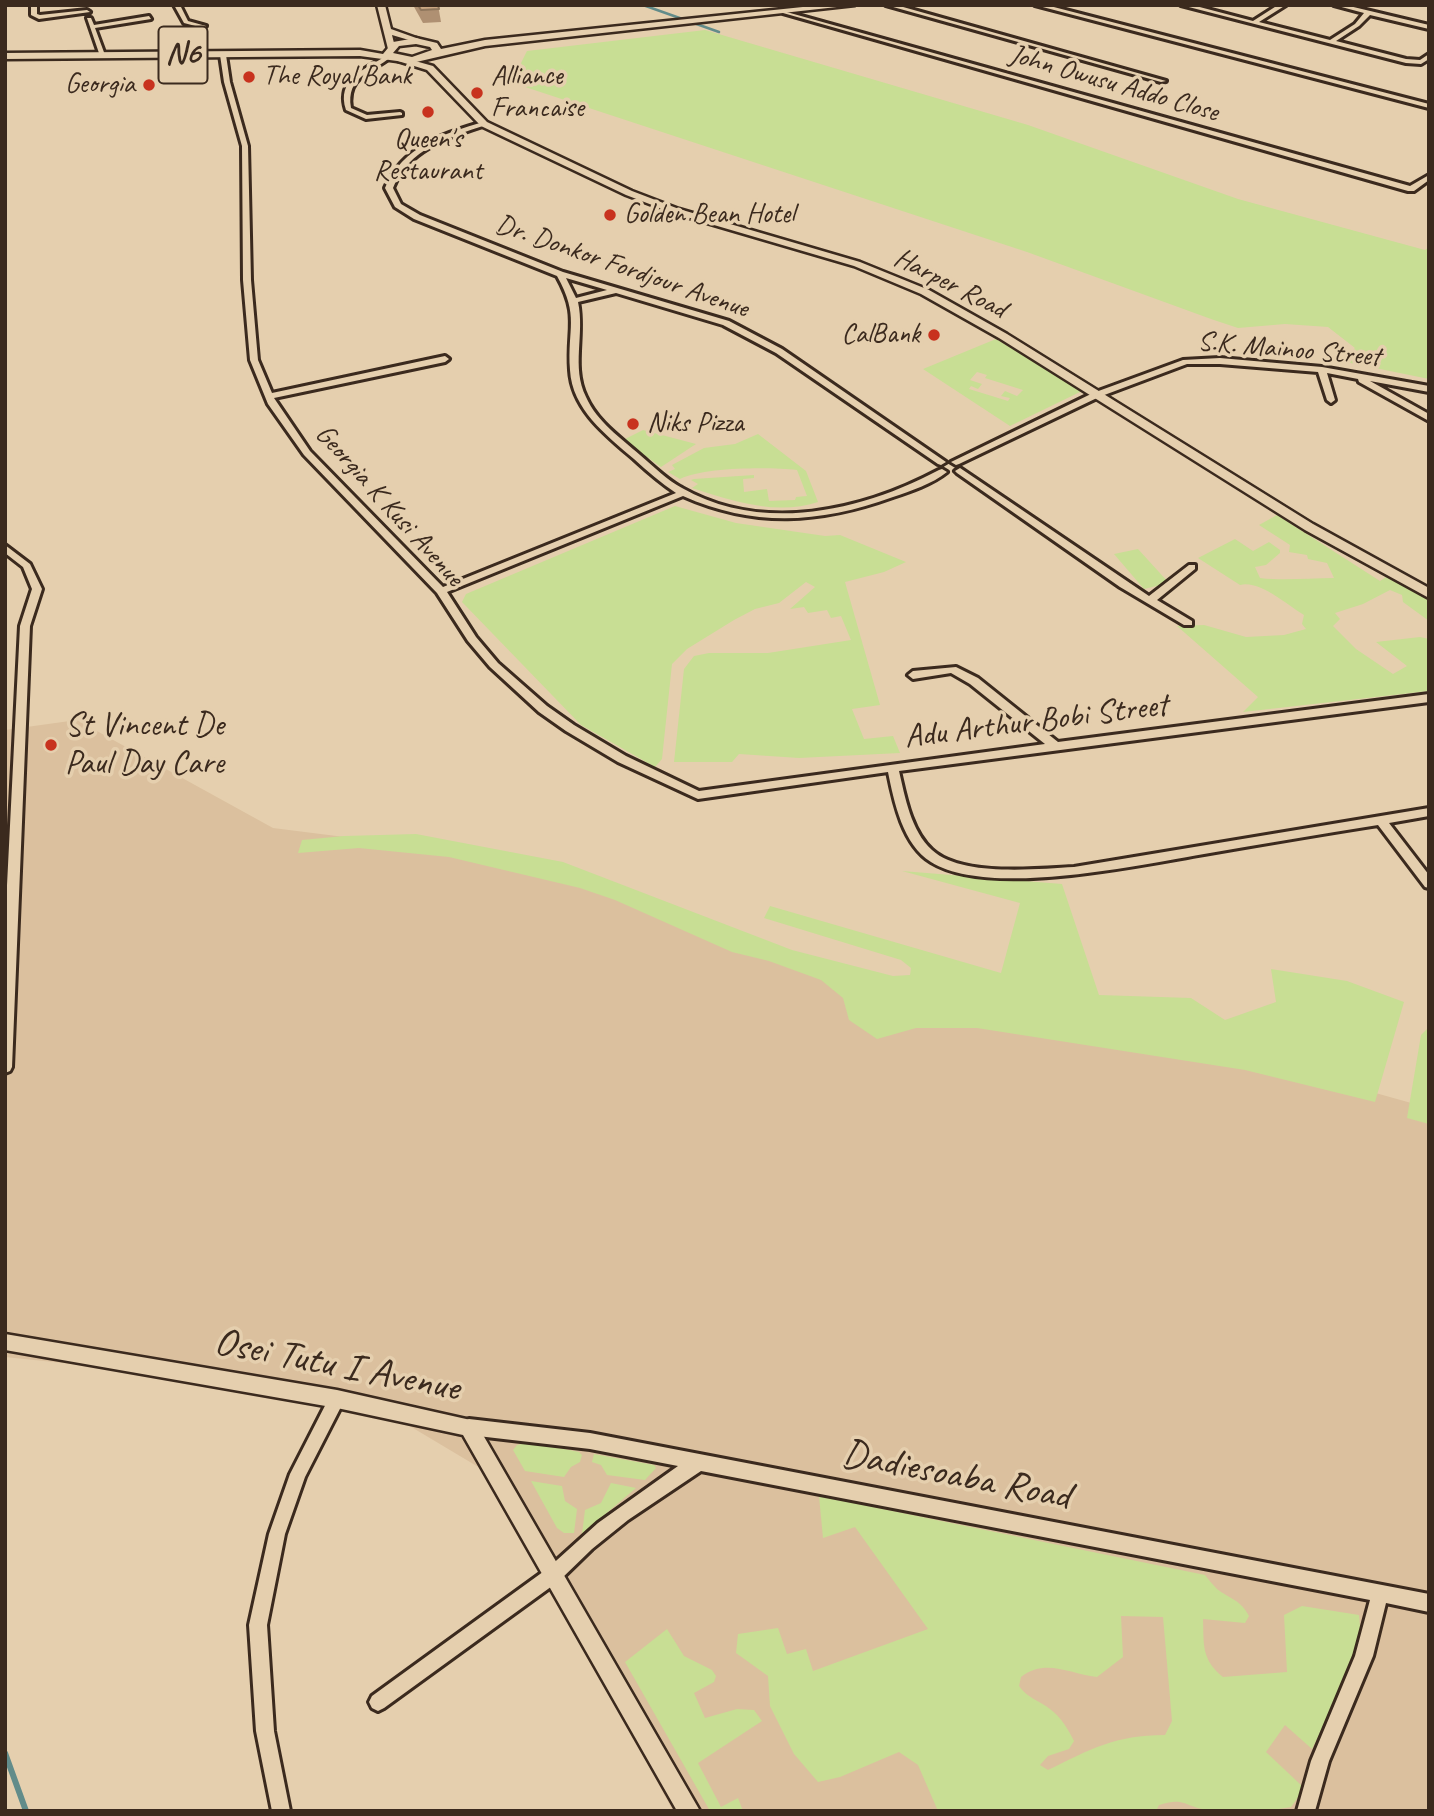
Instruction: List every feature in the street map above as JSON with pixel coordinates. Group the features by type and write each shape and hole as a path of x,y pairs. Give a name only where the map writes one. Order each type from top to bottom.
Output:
{"highway":[{"name":"N6","path":"393,54 421,41 485,43 851,5"},
{"path":"421,41 436,47 431,59"},
{"name":"N6","path":"5,56 360,53 431,59 485,43"}],"main road":[{"path":"381,5 393,54"},
{"path":"389,31 421,41"},
{"name":"Harper Road","path":"431,59 484,124 659,205 857,264 904,282 1003,336 1309,527 1429,594"}],"street":[{"path":"34,5 34,15 39,17 86,9 102,55"},
{"path":"177,5 186,22 204,26"},
{"path":"889,5 1163,81"},
{"path":"1038,5 1429,106"},
{"path":"1184,5 1406,61 1421,62 1429,56"},
{"path":"1255,22 1283,5"},
{"path":"1337,5 1429,27"},
{"name":"John Owusu Addo Close","path":"785,12 1411,189 1429,177"},
{"path":"1332,41 1357,25 1368,13"},
{"path":"92,27 149,18"},
{"path":"393,54 357,78 347,87 344,95 348,109 359,116 400,114"},
{"name":"Georgia K Kusi Avenue","path":"223,55 227,82 245,145 247,280 252,349 257,373 268,396 307,453 330,480 441,592 472,639 525,694 570,728 654,775"},
{"name":"Dr. Donkor Fordjour Avenue","path":"484,124 454,134 403,161 390,181 389,188 393,198 406,211 417,217 560,274 681,308 743,331 789,358 942,467"},
{"path":"560,274 574,301 576,386 589,411 633,454 683,493 709,503 754,514 778,517 807,515 897,492 942,467 958,466 1149,601 1188,623"},
{"path":"574,301 619,290"},
{"path":"268,396 445,359"},
{"name":"S.K. Mainoo Street","path":"958,466 1096,395 1173,366 1194,361 1322,370 1429,389"},
{"path":"1322,370 1331,400"},
{"path":"1352,374 1429,418"},
{"path":"441,592 683,493"},
{"path":"5,548 27,566 37,589 25,626 13,725 16,870 5,1067"},
{"path":"1149,601 1192,567"},
{"path":"914,675 952,669 974,681 1055,746"},
{"name":"Adu Arthur Bobi Street","path":"654,775 698,795 893,767 1429,698"},
{"path":"893,767 898,797 912,830 933,858 955,868 1019,873 1074,871 1429,812"},
{"path":"1381,820 1429,884"},
{"name":"Osei Tutu I Avenue","path":"5,1342 337,1399 469,1427 689,1811"},
{"path":"281,1811 265,1731 258,1625 277,1534 293,1486 337,1399"},
{"name":"Dadiesoaba Road","path":"469,1427 590,1441 1429,1603"},
{"path":"378,1702 553,1575 575,1551 608,1525 698,1463"},
{"path":"1306,1811 1320,1760 1364,1656 1380,1594"}],"shaded area":[{"path":"77,720 273,828 511,858 832,969 1169,1035 1429,1108 1429,1811 673,1811 596,1668 480,1468 408,1425 320,1406 102,1367 5,1357 5,730"}],"green space":[{"path":"705,30 1028,125 1238,199 1425,250 1429,247 1429,379 1341,361 1355,348 1328,327 1285,324 1238,328 1027,252 516,84 519,67 527,51"},
{"path":"996,339 1082,391 1010,426 923,369","holes":["977,372 987,375 985,378 1023,390 1017,396 1005,391 1001,396 1010,398 1008,401 969,389 971,386 978,389 982,384 970,380"]},
{"path":"643,430 696,444 661,467 623,440"},
{"path":"758,434 806,471 818,502 787,508 771,507 739,502 692,488 698,484 691,480 694,479 754,475 754,478 743,479 744,492 767,489 769,501 795,500 796,497 807,496 797,470 720,470 680,479 668,472 675,469 672,465 704,448 735,444"},
{"path":"675,506 736,523 825,536 840,535 906,562 884,572 845,582 880,705 852,709 864,739 893,736 900,753 799,758 739,754 732,762 674,762 684,669 694,656 709,653 768,653 851,640 841,616 831,618 827,610 808,613 804,607 790,609 815,587 806,582 779,603 755,609 734,620 687,649 672,664 662,759 655,767 581,725 462,602 466,594"},
{"path":"1277,515 1380,581 1386,577 1429,599 1429,621 1403,602 1402,595 1390,590 1363,604 1335,613 1340,619 1333,626 1356,649 1393,674 1407,666 1376,642 1420,637 1429,639 1429,691 1243,712 1258,697 1177,626 1204,625 1246,637 1284,635 1306,629 1302,624 1304,615 1282,600 1256,586 1240,585 1198,558 1235,539 1253,551 1269,542 1280,550 1280,553 1266,565 1255,567 1260,578 1334,578 1327,563 1308,559 1307,555 1289,552 1290,545 1259,525"},
{"path":"1138,549 1169,583 1144,589 1114,554"},
{"path":"416,834 563,862 792,950 893,976 910,975 911,968 901,960 764,918 770,906 1001,973 1020,903 902,871 1062,884 1099,995 1191,998 1225,1020 1276,1002 1271,969 1347,981 1404,1002 1375,1102 1245,1070 977,1028 916,1028 877,1039 849,1020 843,998 821,980 769,961 732,952 615,900 580,888 449,857 359,848 298,853 302,840"},
{"path":"1429,1027 1429,1124 1407,1118 1421,1035"},
{"path":"531,1442 579,1452 582,1455 580,1462 571,1467 564,1477 525,1471 513,1450 517,1445"},
{"path":"594,1454 654,1465 656,1468 645,1480 607,1475 601,1465 592,1462"},
{"path":"531,1481 562,1486 565,1501 577,1509 574,1533 564,1533 557,1528"},
{"path":"611,1483 636,1488 582,1534 585,1510 601,1503"},
{"path":"819,1496 1205,1575 1217,1589 1242,1606 1249,1616 1245,1623 1203,1619 1207,1658 1223,1677 1287,1672 1284,1615 1302,1606 1359,1615 1361,1637 1347,1678 1312,1749 1285,1725 1266,1752 1302,1786 1301,1793 1291,1807 1227,1812 1174,1802 1159,1805 1156,1811 938,1811 918,1765 899,1752 840,1777 818,1782 794,1754 770,1706 768,1676 736,1653 738,1634 778,1628 787,1654 806,1649 813,1671 928,1629 855,1527 823,1538","holes":["1121,1616 1163,1617 1172,1721 1165,1735 1117,1741 1048,1770 1040,1765 1048,1756 1069,1749 1074,1741 1058,1716 1022,1690 1019,1686 1021,1677 1030,1671 1049,1668 1097,1677 1123,1657"]},
{"path":"667,1629 684,1656 712,1670 716,1676 714,1682 694,1693 705,1718 737,1709 754,1710 762,1721 698,1763 721,1807 738,1798 743,1811 710,1811 625,1662"}],"building":[{"path":"418,5 438,5 439,9 421,10"}],"waterway":[{"path":"643,5 719,32"},
{"path":"5,602 5,613"},
{"path":"5,1753 26,1811"}],"place":[{"name":"The Royal Bank","path":"249,77"},
{"name":"Georgia","path":"149,85"},
{"name":"Alliance Francaise","path":"477,93"},
{"name":"Queen's Restaurant","path":"428,112"},
{"name":"Golden Bean Hotel","path":"610,215"},
{"name":"CalBank","path":"934,335"},
{"name":"Niks Pizza","path":"633,424"},
{"name":"St Vincent De Paul Day Care","path":"51,745"}]}
